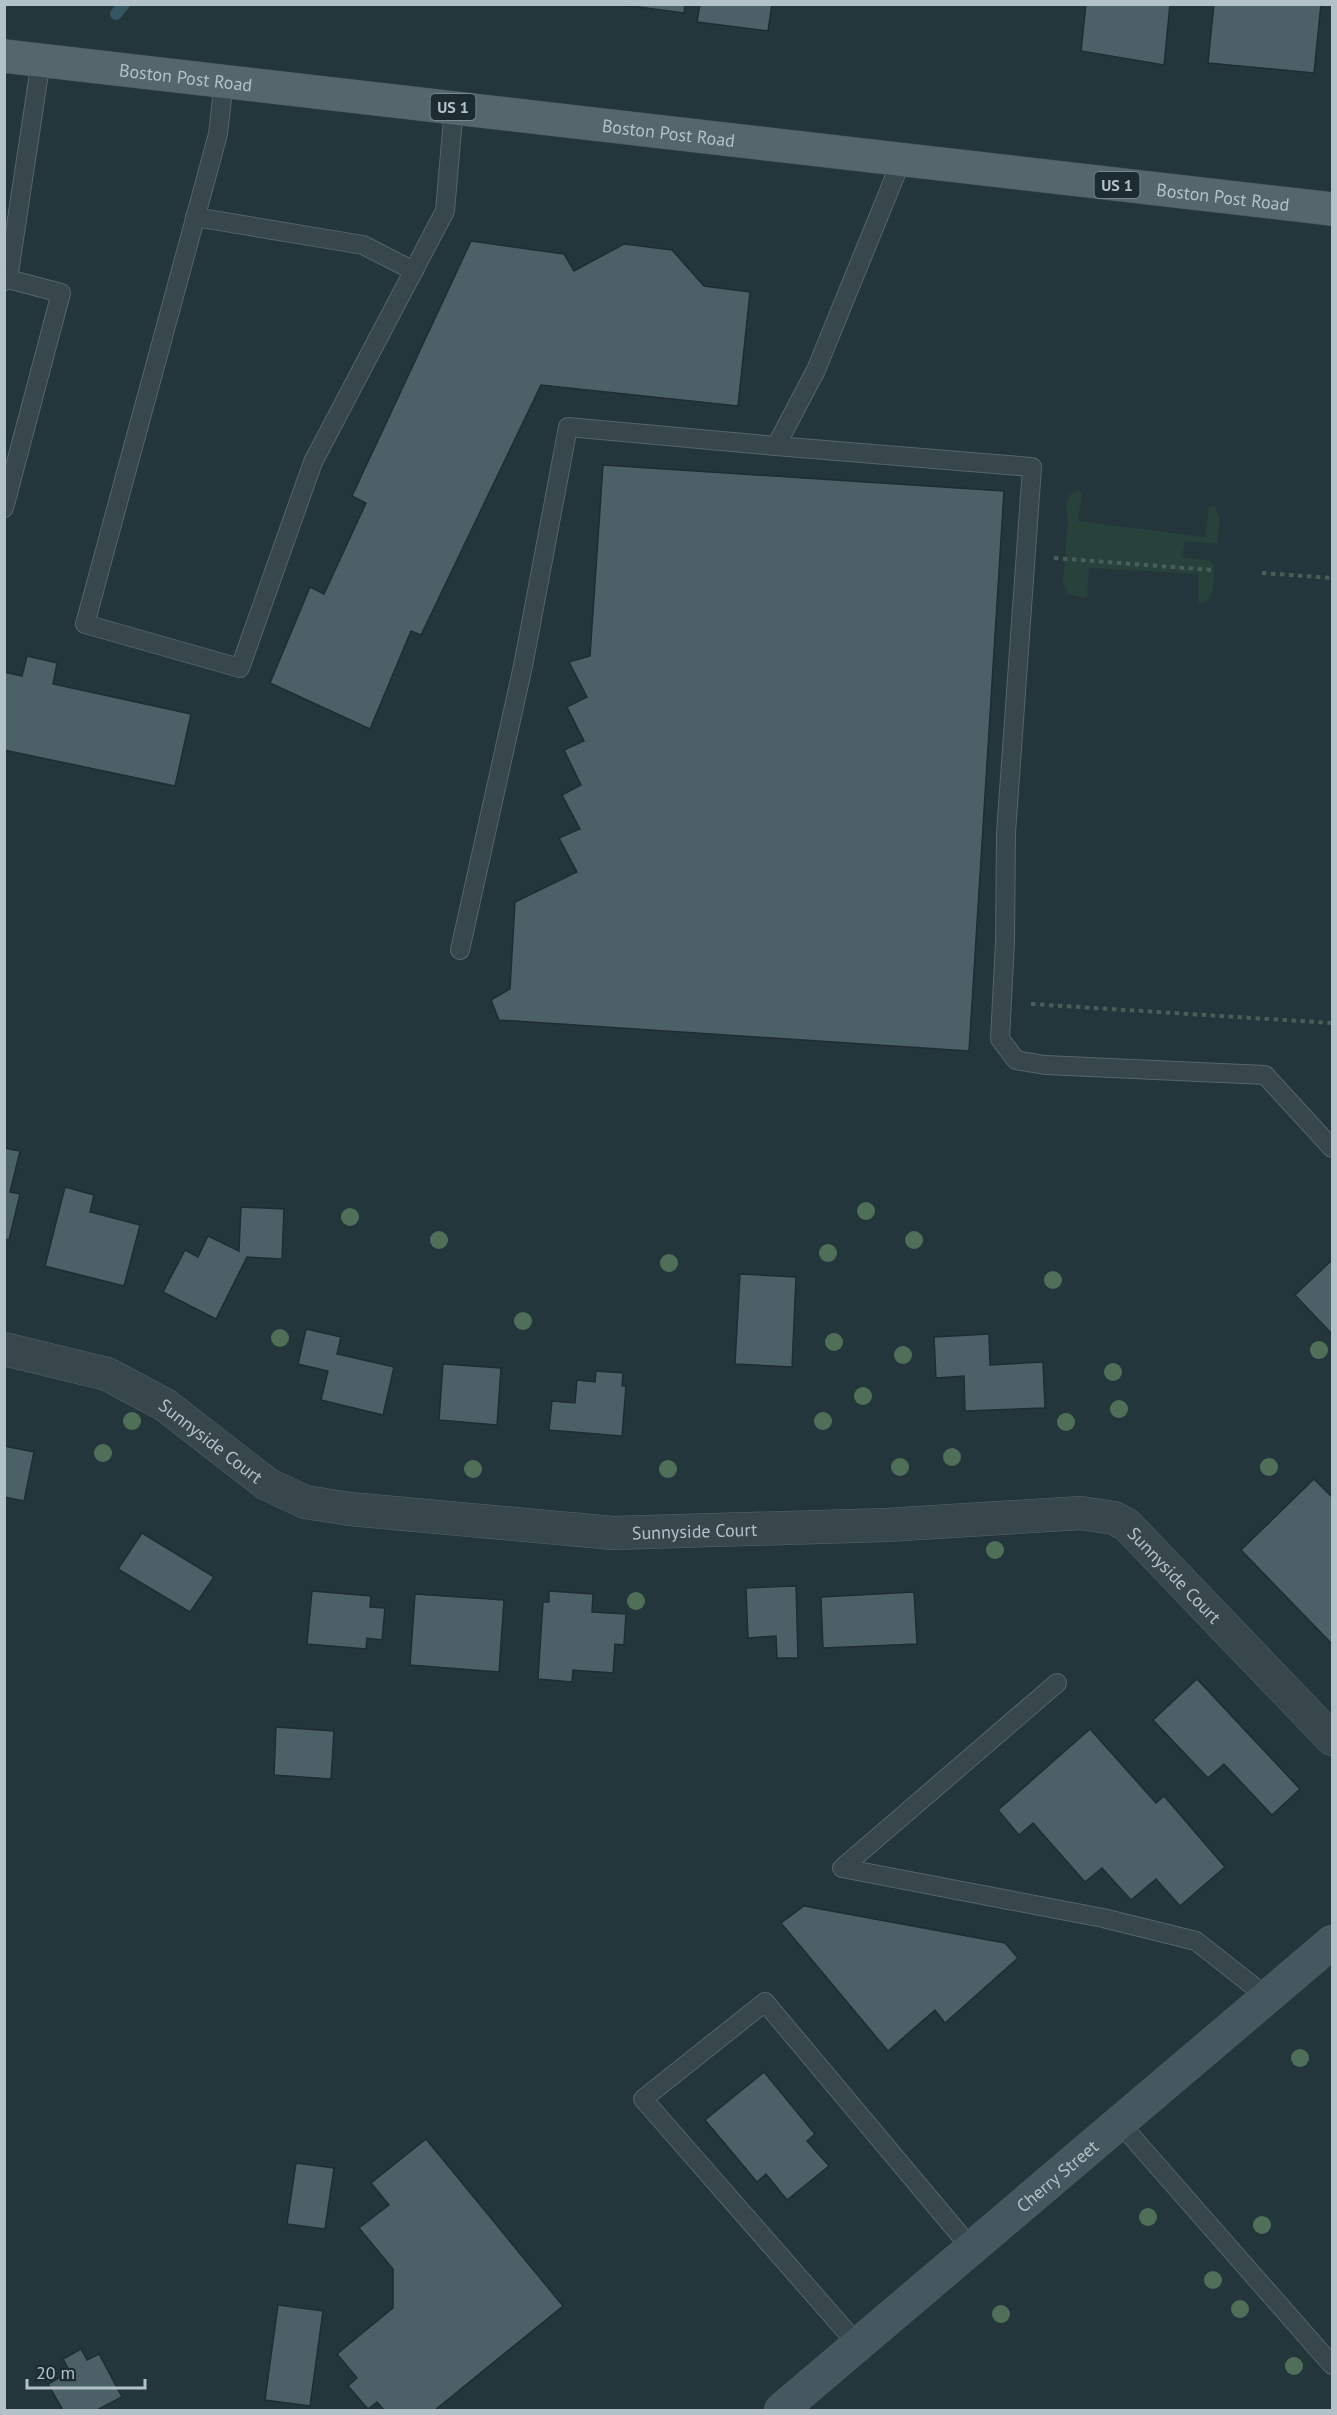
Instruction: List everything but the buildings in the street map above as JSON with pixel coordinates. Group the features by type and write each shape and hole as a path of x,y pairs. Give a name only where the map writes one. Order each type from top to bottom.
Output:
{"main road":[{"name":"Boston Post Road","path":"4,56 1332,208"},
{"name":"Cherry Street","path":"781,2410 1332,1942"}],"street":[{"name":"Sunnyside Court","path":"4,1349 106,1374 165,1406 267,1484 305,1502 350,1509 613,1533 886,1525 1080,1513 1114,1518 1127,1525 1332,1739"}],"lane":[{"path":"4,508 13,438 61,293 6,280 13,185 41,60"},
{"path":"224,81 218,134 85,624 240,668 313,462 446,211 454,107"},
{"path":"776,446 816,370 902,159"},
{"path":"195,217 363,245 414,271"},
{"path":"460,950 523,666 568,427 1032,467 1006,833 1005,942 999,1039 1016,1060 1045,1065 1265,1075 1332,1148"},
{"path":"1057,1683 843,1868 1103,1918 1196,1941 1267,1996"},
{"path":"858,2345 643,2099 765,2002 971,2248"},
{"path":"1119,2122 1332,2365"}],"path":[{"path":"1026,556 1212,570"},
{"path":"1262,573 1332,578"},
{"path":"999,1023 1029,1024 1030,1004 1332,1023"}],"green space":[{"path":"1078,490 1082,493 1078,521 1205,537 1209,508 1215,506 1220,519 1217,544 1185,541 1182,557 1211,561 1214,566 1209,598 1201,604 1198,601 1198,574 1089,568 1087,596 1084,598 1068,594 1063,583 1068,520 1066,504 1070,495"}],"waterway":[{"path":"116,14 124,4"}]}
